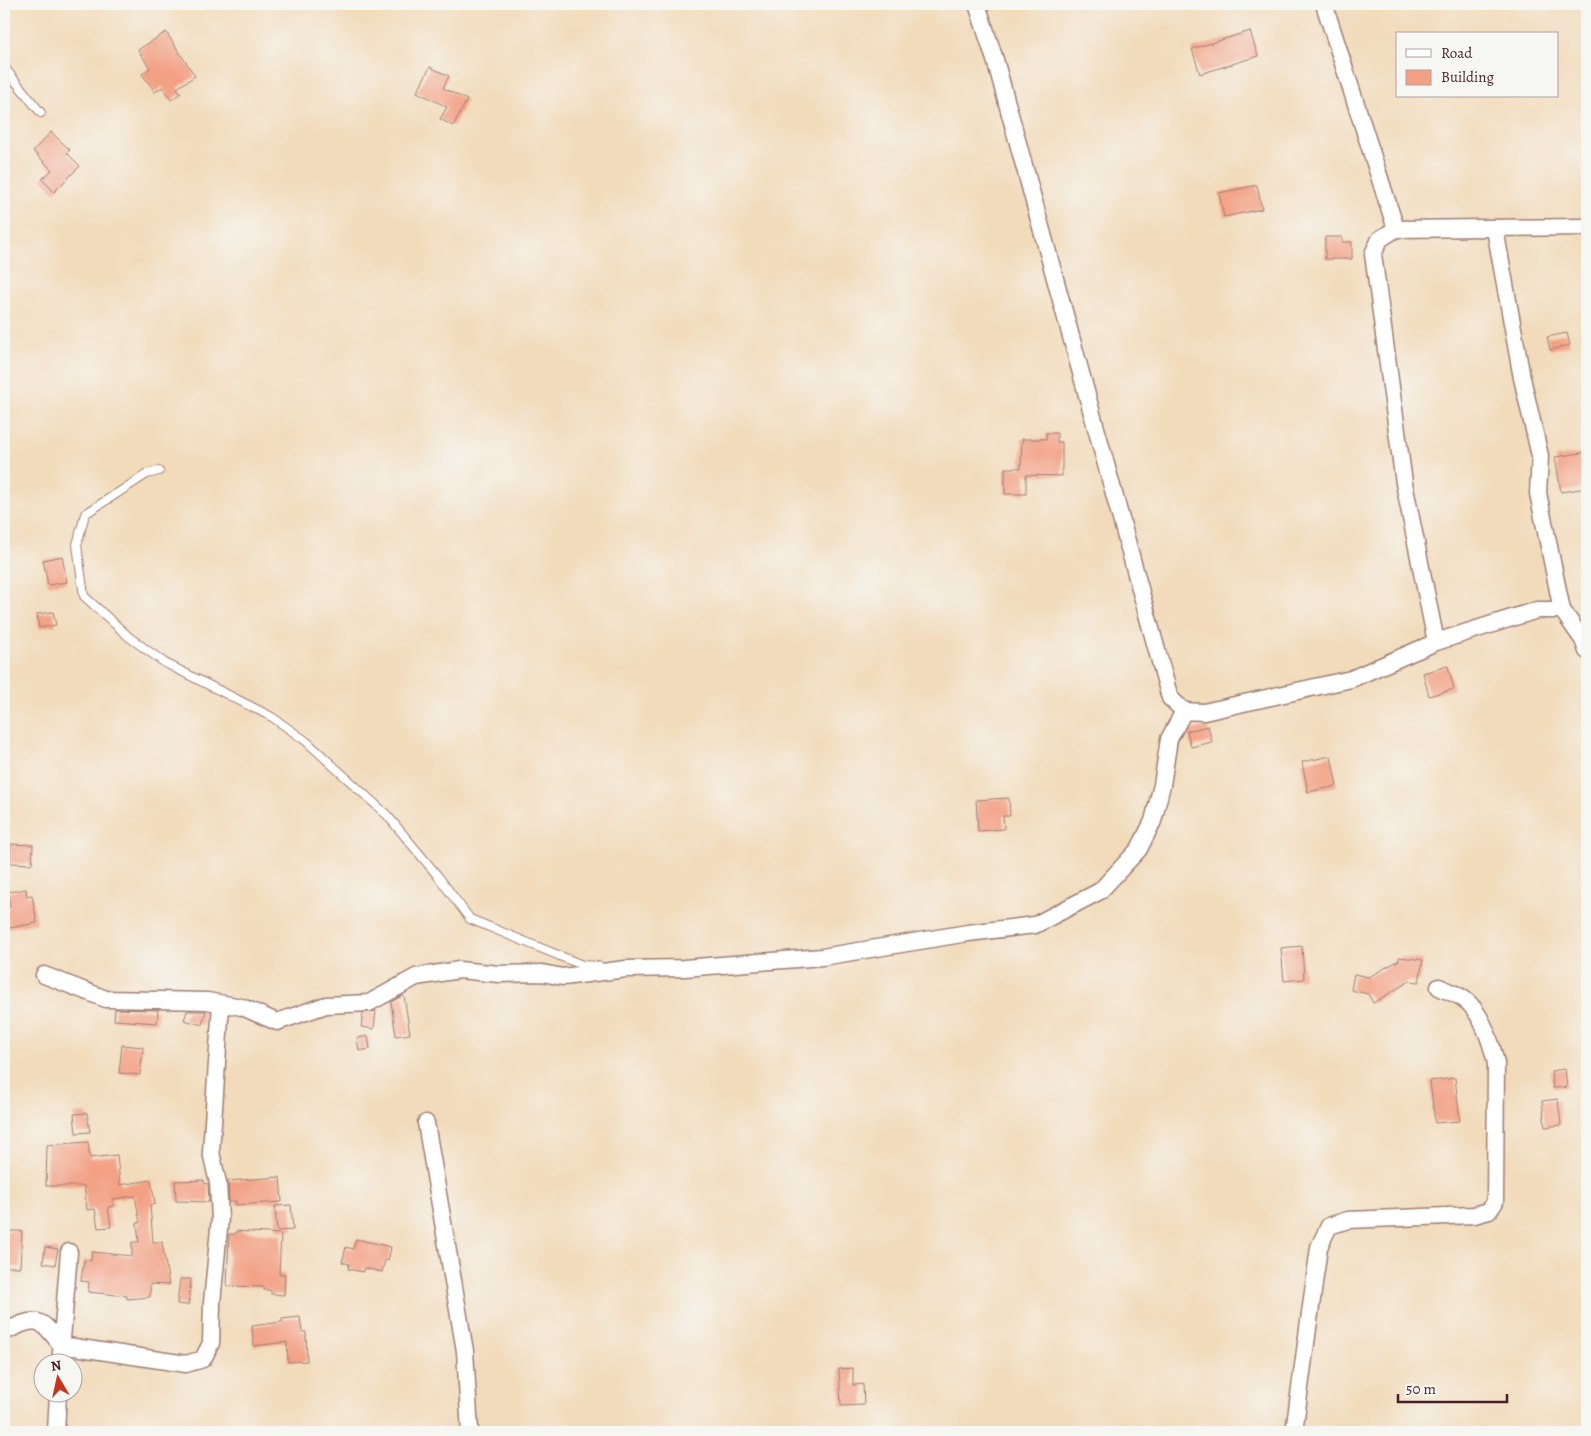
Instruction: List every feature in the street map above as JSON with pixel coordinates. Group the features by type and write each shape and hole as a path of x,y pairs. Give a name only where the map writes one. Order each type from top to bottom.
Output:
{"street":[{"path":"976,4 996,62 1170,698 1184,711 1204,712 1350,679 1436,642 1537,610 1562,610"},
{"path":"1324,4 1396,230"},
{"path":"1436,642 1404,483 1373,254 1380,239 1396,230 1587,227"},
{"path":"1495,228 1522,378 1540,456 1538,492 1562,610 1583,640 1587,651"},
{"path":"44,975 106,999 207,1000 242,1007 278,1022 326,1005 369,1003 416,977 459,970 499,974 542,973 563,977 626,969 684,968 822,957 1035,924 1100,892 1139,848 1154,821 1162,785 1168,739 1184,711"},
{"path":"1294,1432 1319,1247 1330,1226 1348,1220 1474,1215 1489,1211 1494,1202 1496,1063 1488,1032 1465,1000 1438,987"},
{"path":"4,1332 29,1320 46,1325 61,1345 186,1364 203,1359 211,1343 212,1303 220,1218 218,1183 211,1152 221,1004"},
{"path":"426,1123 465,1351 470,1432"},
{"path":"61,1354 69,1252"},
{"path":"56,1432 57,1404"}],"lane":[{"path":"4,67 41,113"},
{"path":"159,472 147,474 85,514 77,545 84,596 129,637 165,663 272,717 306,741 387,815 437,875 470,919 582,965 626,969"}],"building":[{"path":"1250,31 1258,56 1200,74 1192,49"},
{"path":"166,32 195,76 177,88 181,93 171,100 162,87 155,92 142,74 150,68 138,50"},
{"path":"430,67 449,76 443,88 467,100 453,126 440,119 447,107 417,92"},
{"path":"51,132 70,150 67,153 80,166 54,192 42,179 52,170 33,151"},
{"path":"1257,185 1262,209 1224,217 1219,193"},
{"path":"1325,237 1342,237 1342,242 1352,242 1352,259 1325,259"},
{"path":"1567,333 1570,345 1550,350 1547,337"},
{"path":"1046,433 1057,433 1057,442 1062,442 1062,476 1026,475 1026,494 1005,494 1005,468 1021,468 1022,439 1046,439"},
{"path":"1587,452 1587,488 1561,492 1555,457"},
{"path":"62,556 67,582 48,585 43,560"},
{"path":"53,612 56,625 39,628 37,614"},
{"path":"1448,666 1454,689 1429,696 1423,673"},
{"path":"1208,726 1212,742 1191,747 1187,731"},
{"path":"1331,756 1337,786 1308,792 1302,762"},
{"path":"1009,798 1010,816 1003,816 1004,829 978,831 976,800"},
{"path":"11,844 33,845 32,864 10,863"},
{"path":"26,889 27,896 32,895 37,923 9,928 6,908 10,907 8,892"},
{"path":"1302,946 1304,979 1284,981 1281,948"},
{"path":"1399,957 1423,960 1419,982 1410,981 1373,1003 1368,994 1351,990 1354,974 1369,977 1399,960"},
{"path":"404,996 410,1034 396,1036 391,1002"},
{"path":"115,1009 158,1010 157,1023 114,1020"},
{"path":"187,1011 206,1011 202,1025 184,1020"},
{"path":"376,1011 374,1029 361,1027 363,1013"},
{"path":"368,1036 370,1049 359,1051 357,1038"},
{"path":"122,1045 143,1047 140,1075 119,1073"},
{"path":"1565,1069 1567,1087 1553,1088 1551,1071"},
{"path":"1455,1078 1460,1121 1435,1123 1430,1081"},
{"path":"1558,1099 1561,1125 1545,1127 1542,1101"},
{"path":"87,1113 90,1132 76,1133 74,1114"},
{"path":"88,1142 90,1158 117,1155 120,1185 151,1180 155,1204 150,1205 153,1242 162,1242 169,1285 150,1284 150,1297 127,1299 127,1296 88,1292 89,1282 81,1281 84,1260 91,1261 92,1252 132,1256 132,1242 139,1242 137,1223 140,1223 135,1196 113,1199 114,1206 108,1207 111,1227 98,1228 95,1209 87,1210 84,1186 46,1186 47,1145"},
{"path":"280,1177 282,1202 236,1205 236,1201 229,1202 228,1181"},
{"path":"204,1180 204,1183 208,1184 209,1202 176,1201 175,1181"},
{"path":"291,1205 293,1230 277,1231 275,1206"},
{"path":"4,1231 22,1231 20,1267 4,1267"},
{"path":"236,1231 281,1234 279,1274 285,1274 284,1295 271,1294 271,1290 264,1290 264,1287 227,1286 229,1234 236,1234"},
{"path":"356,1239 391,1247 388,1261 385,1260 382,1272 364,1268 363,1272 348,1269 349,1264 342,1262 346,1247 353,1249"},
{"path":"45,1247 58,1249 55,1265 43,1263"},
{"path":"180,1279 191,1279 188,1305 177,1304"},
{"path":"300,1317 302,1332 306,1332 307,1361 288,1362 287,1342 254,1346 252,1326 282,1322 282,1319"},
{"path":"853,1368 853,1385 863,1384 864,1405 841,1406 839,1369"}]}
